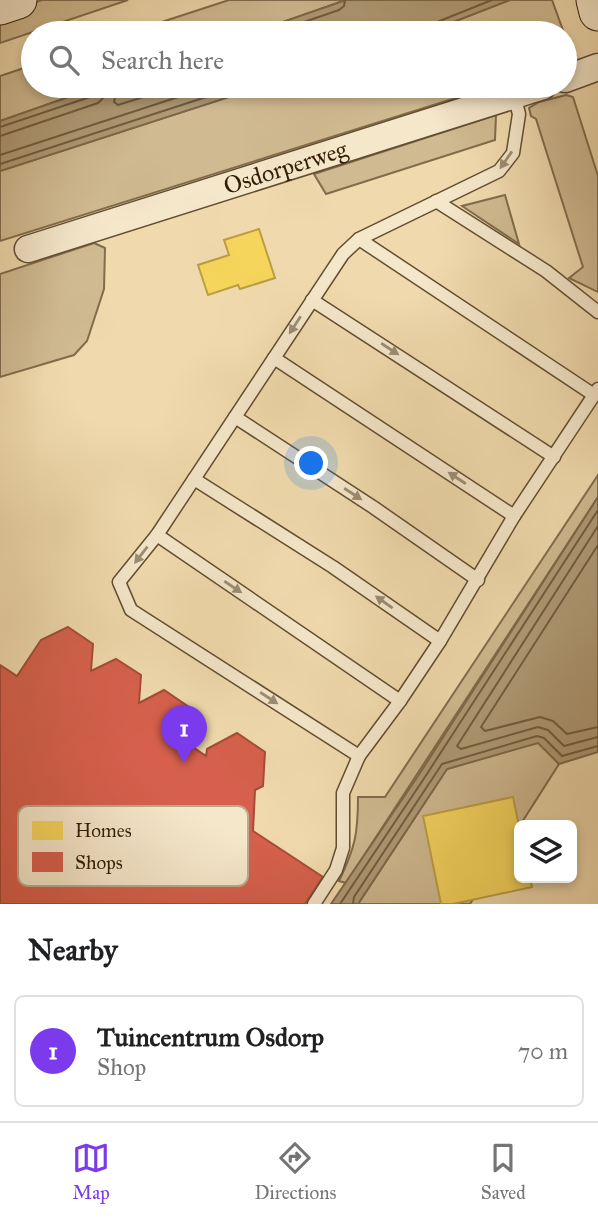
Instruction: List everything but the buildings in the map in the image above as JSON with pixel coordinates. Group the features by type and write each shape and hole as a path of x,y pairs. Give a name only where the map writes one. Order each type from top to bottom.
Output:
{"main road":[{"path":"0,6 18,0"},
{"path":"595,0 598,12"}],"street":[{"path":"577,75 598,67"},
{"name":"Osdorperweg","path":"28,249 508,98"}],"lane":[{"path":"359,756 131,610 120,582 157,535 343,254 359,239 499,171 513,153 519,114 515,98"},
{"path":"436,201 546,271 598,312"},
{"path":"314,904 336,870 343,848 343,793 359,756 440,641 514,516 596,392 359,239"},
{"path":"312,299 554,457"},
{"path":"274,358 514,516"},
{"path":"234,417 478,579"},
{"path":"194,479 333,567 440,641"},
{"path":"157,535 400,701"}],"shaded area":[{"path":"42,0 128,0 65,21 21,21 21,36 0,43 0,14"},
{"path":"229,0 346,0 286,21 165,21"},
{"path":"510,0 552,0 560,21 456,21"},
{"path":"21,69 21,98 66,98 0,121 0,76"},
{"path":"226,98 456,98 0,241 0,171"},
{"path":"554,98 573,98 598,176 598,292 569,278 583,267 536,119 531,116 529,108"},
{"path":"496,115 495,140 326,194 314,174"},
{"path":"505,195 519,244 462,206"},
{"path":"94,243 105,248 104,289 87,341 74,355 0,377 0,274"},
{"path":"598,475 598,497 346,883 339,881 354,841 358,797 385,797"},
{"path":"539,742 559,764 523,820 514,820 514,835 470,904 358,904 447,769"}],"water":[{"path":"346,0 510,0 456,21 286,21"},
{"path":"66,98 226,98 0,171 0,121"},
{"path":"598,497 598,752 559,764 538,743 447,769 358,904 331,904 418,776"}],"place":[{"name":"Tuincentrum Osdorp","path":"184,763"}]}
